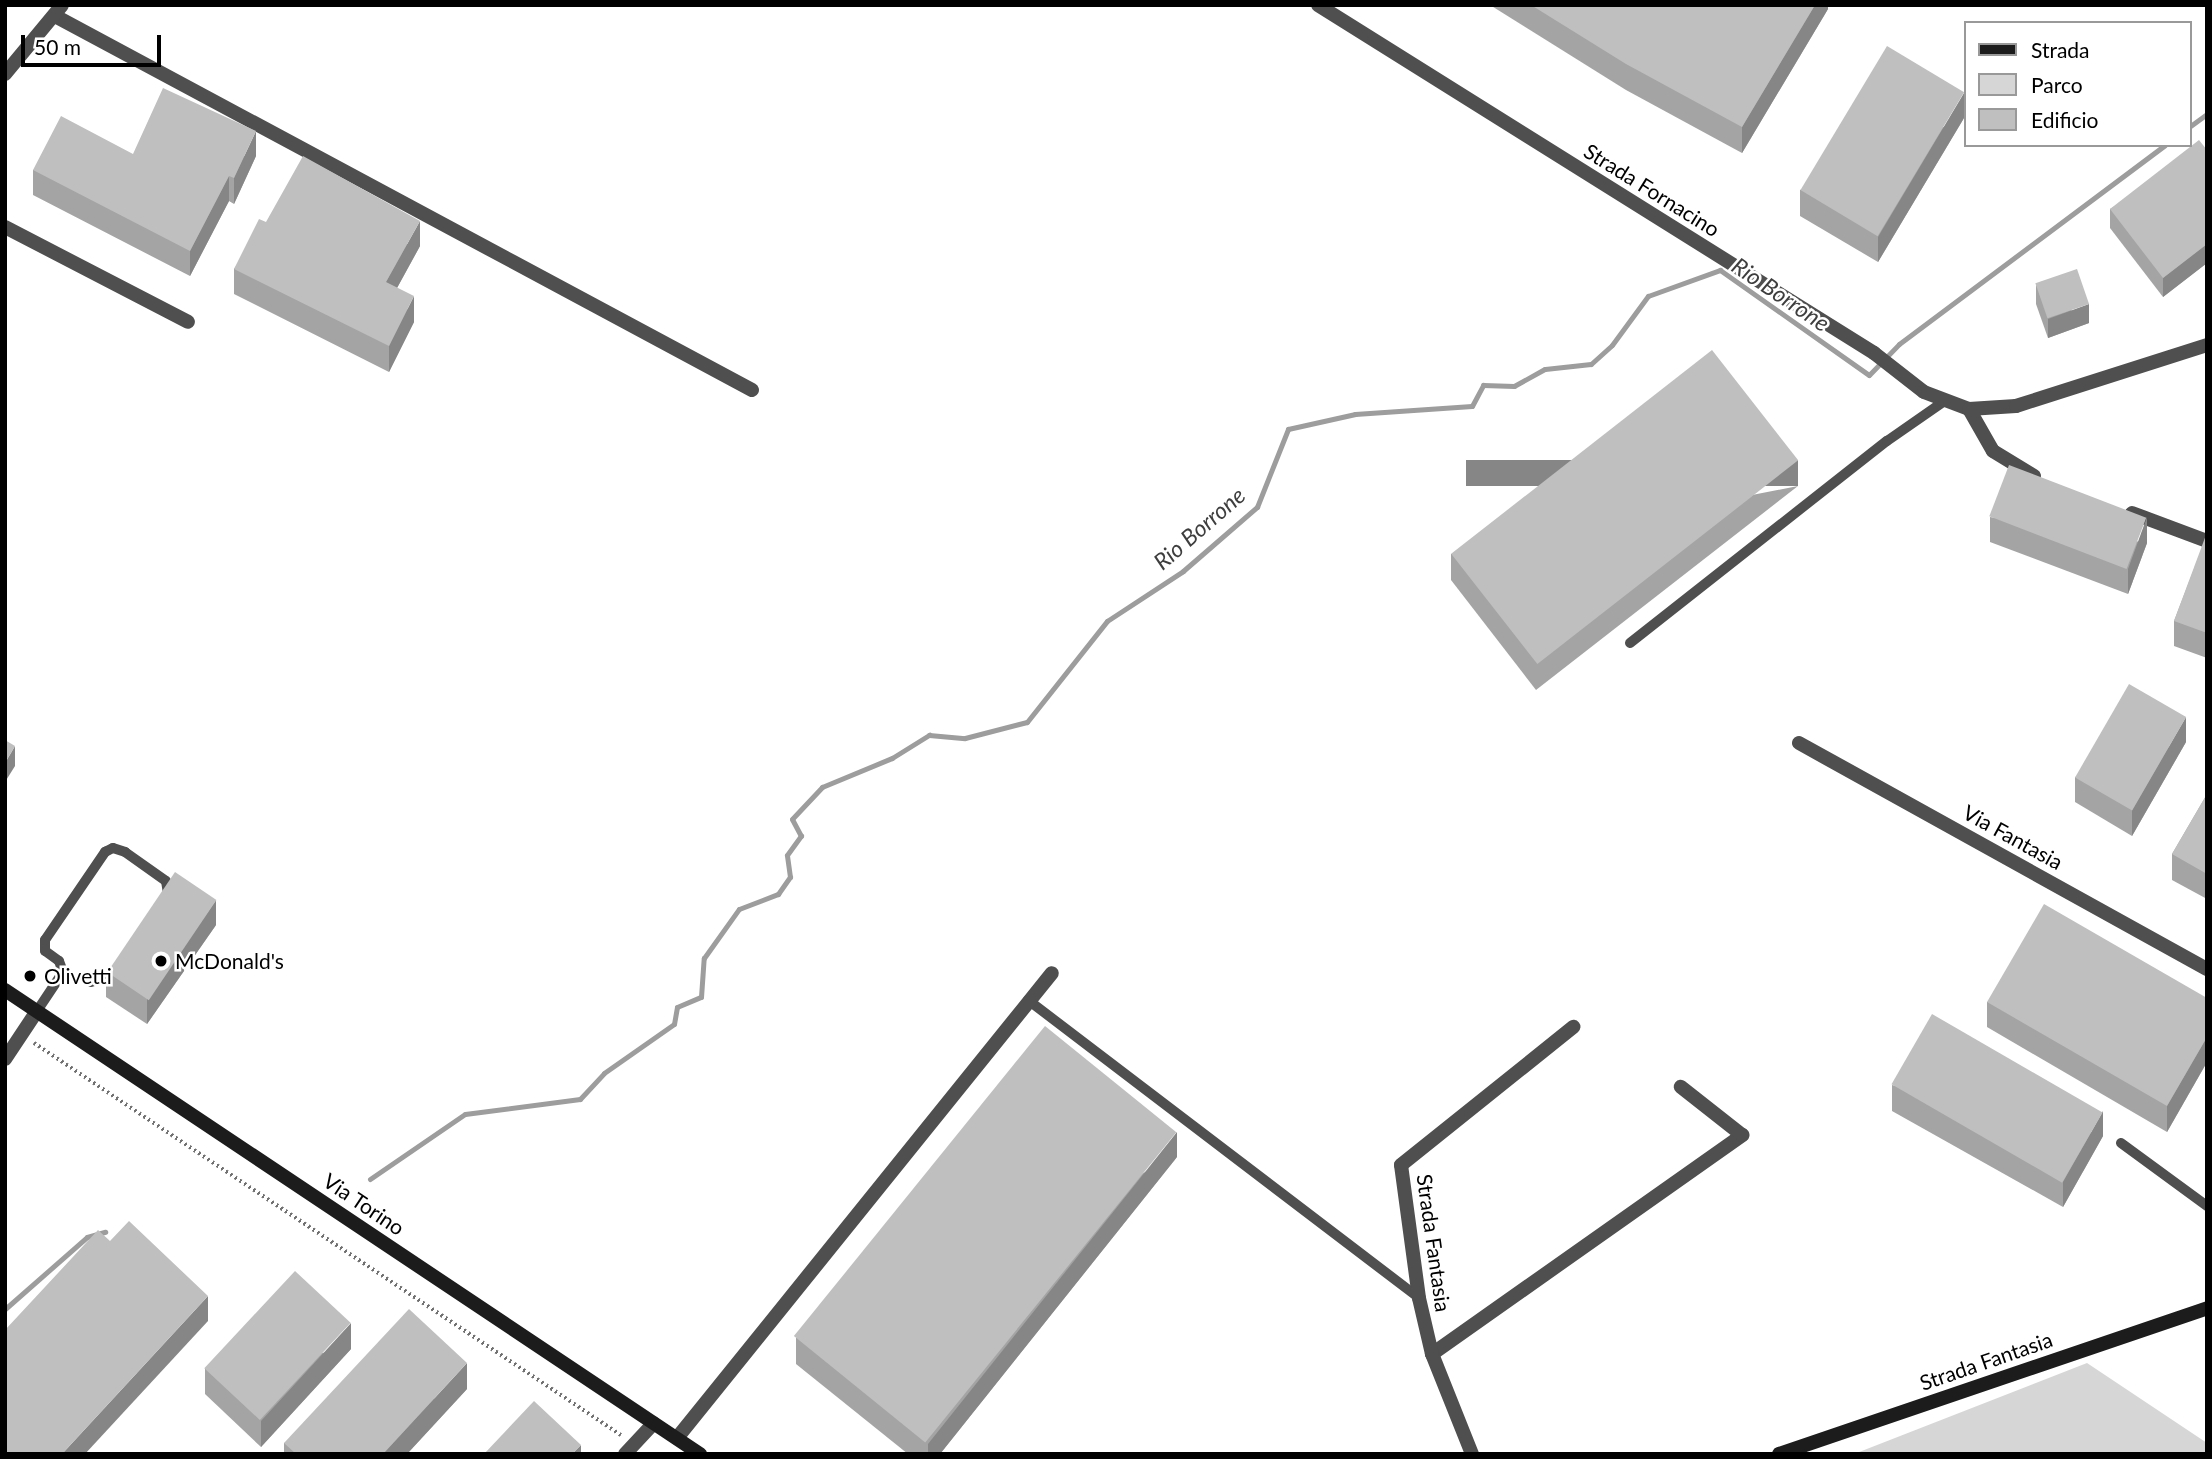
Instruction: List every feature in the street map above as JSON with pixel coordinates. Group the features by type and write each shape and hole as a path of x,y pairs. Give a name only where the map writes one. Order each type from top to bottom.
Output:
{"main road":[{"name":"Via Torino","path":"5,990 700,1454"},
{"name":"Strada Fantasia","path":"1779,1454 2207,1308"}],"street":[{"name":"Strada Fornacino","path":"1318,5 1874,353 1924,392 1969,409 2017,406 2207,345"},
{"path":"5,74 58,11 752,390"},
{"path":"5,227 188,322"},
{"path":"1969,409 1999,456 2045,480"},
{"path":"2120,508 2207,541"},
{"name":"Via Fantasia","path":"1799,743 2207,969"},
{"path":"677,1438 1052,973"},
{"path":"5,1059 37,1011"},
{"name":"Strada Fantasia","path":"1472,1454 1432,1354 1419,1298 1401,1165 1573,1027"},
{"path":"1432,1354 1742,1135 1681,1087"},
{"path":"629,1449 654,1423"}],"lane":[{"path":"1630,643 1887,441 1947,400"},
{"path":"37,1011 63,972 59,961 46,951 45,940 104,852 125,852 163,879 169,891 163,906"},
{"path":"91,982 112,978 122,965"},
{"path":"1028,1000 1419,1298"},
{"path":"2121,1143 2207,1206"}],"path":[{"path":"21,1035 629,1449"}],"green space":[{"path":"2087,1363 2207,1443 2207,1454 1854,1454"}],"building":[{"path":"1531,5 1815,5 1742,127 1626,64"},
{"path":"1887,46 1964,93 1878,236 1800,190"},
{"path":"163,88 256,131 234,178 229,176 190,251 33,170 61,116 133,154"},
{"path":"2199,140 2207,150 2207,244 2163,278 2110,209"},
{"path":"303,156 420,221 386,282 414,296 389,346 234,269 259,219 266,222"},
{"path":"2077,269 2089,304 2047,318 2035,283"},
{"path":"1712,350 1798,460 1537,664 1451,554"},
{"path":"2009,465 2146,518 2127,569 1989,516"},
{"path":"2207,535 2207,633 2174,621"},
{"path":"2129,684 2186,717 2132,811 2075,778"},
{"path":"5,740 15,746 5,763"},
{"path":"2207,794 2207,874 2172,854"},
{"name":"McDonald's","path":"175,872 216,900 149,1000 107,972"},
{"path":"2044,904 2207,998 2207,1037 2167,1106 1987,1002"},
{"path":"1932,1014 2103,1112 2062,1183 1892,1084"},
{"path":"1045,1026 1176,1132 925,1442 794,1336"},
{"path":"129,1221 208,1296 62,1454 5,1454 5,1330 98,1230 110,1241"},
{"path":"295,1271 351,1323 260,1420 204,1368"},
{"path":"409,1309 467,1363 383,1454 296,1454 284,1443"},
{"path":"534,1401 581,1445 572,1454 484,1454"}],"waterway":[{"name":"Rio Borrone","path":"2191,126 2207,114"},
{"name":"Rio Borrone","path":"370,1179 465,1114 580,1099 604,1073 674,1024 677,1007 701,997 704,958 739,909 778,894 790,877 787,855 801,836 792,819 822,787 892,758 929,735 965,738 1027,722 1107,621 1183,571 1257,507 1288,429 1355,414 1472,406 1483,385 1514,386 1545,369 1591,364 1612,345 1648,296 1720,270 1869,375 1899,344 2162,147"},
{"name":"Rio Borrone","path":"5,1309 87,1237 105,1232"}],"place":[{"name":"McDonald's","path":"161,961"},
{"name":"Olivetti","path":"30,976"}]}
